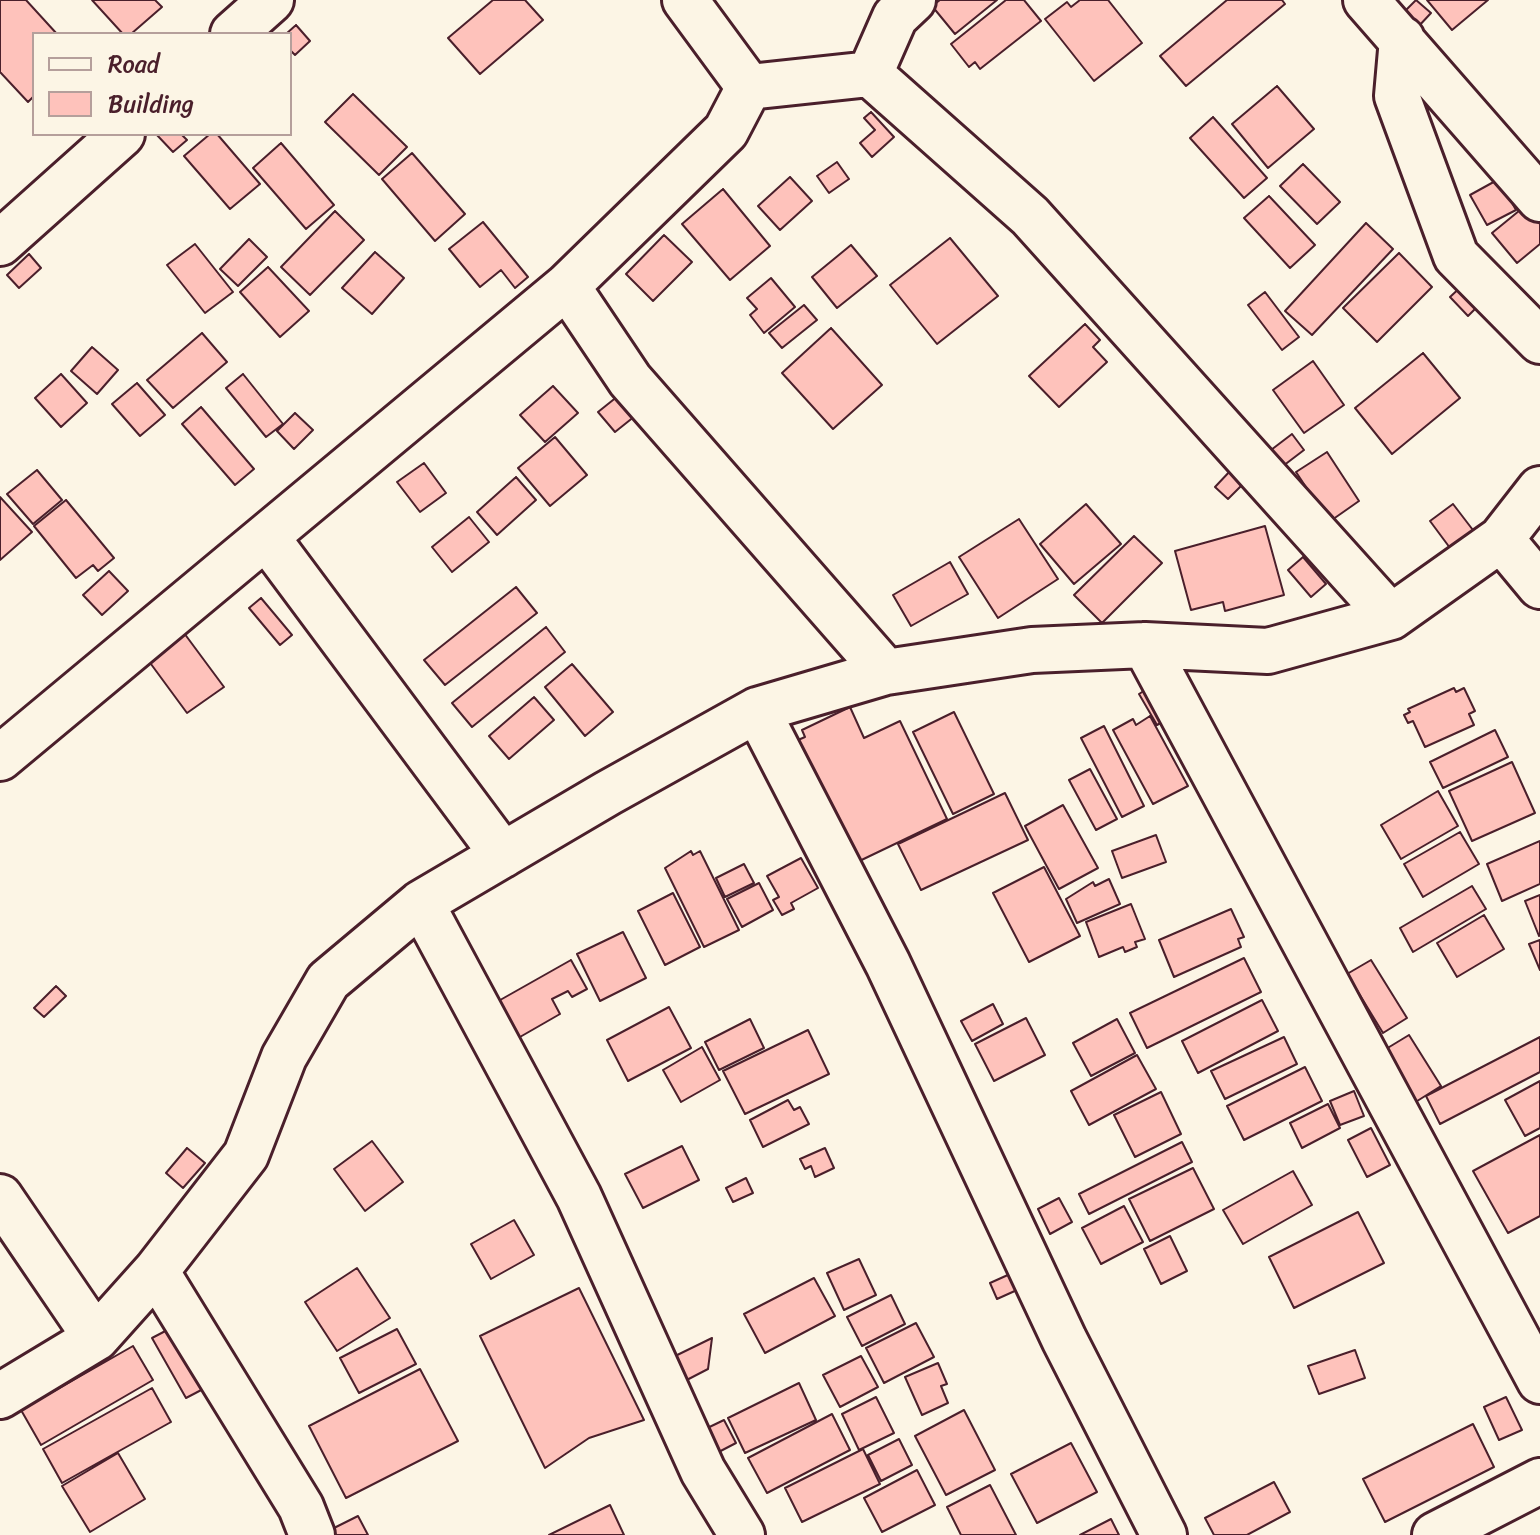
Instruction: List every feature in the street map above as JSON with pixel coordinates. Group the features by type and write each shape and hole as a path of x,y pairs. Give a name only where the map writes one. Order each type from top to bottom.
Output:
{"street":[{"path":"235,32 271,0"},
{"path":"685,0 749,87"},
{"path":"870,74 895,17 913,0"},
{"path":"1366,0 1540,199"},
{"path":"1402,39 1397,96 1456,256 1540,341"},
{"path":"749,87 870,74 1030,216 1391,617"},
{"path":"0,758 567,286 726,131 749,87"},
{"path":"4,232 120,136"},
{"path":"567,286 630,380 886,672"},
{"path":"0,1396 96,1338 156,1271 246,1155 284,1057 328,981 421,903 757,710 886,672 1032,650 1145,645 1268,651 1391,617 1501,539 1540,489"},
{"path":"267,538 503,855"},
{"path":"1501,539 1540,586"},
{"path":"1145,645 1540,1381"},
{"path":"757,710 888,964 1064,1339 1164,1535"},
{"path":"421,903 579,1197 703,1471 742,1535"},
{"path":"0,1197 96,1338"},
{"path":"156,1271 301,1507 312,1535"},
{"path":"1435,1535 1540,1481"}],"building":[{"path":"0,0 26,0 55,32 32,32 32,98 28,102 0,72"},
{"path":"92,0 155,0 162,7 133,32 121,32"},
{"path":"493,0 525,0 543,20 480,74 448,38"},
{"path":"940,0 997,0 955,34 932,6"},
{"path":"1006,0 1024,0 1041,21 980,69 975,62 969,67 951,44"},
{"path":"1080,0 1108,0 1142,43 1094,81 1045,19 1067,2 1071,7"},
{"path":"1227,0 1282,0 1285,4 1186,86 1160,56"},
{"path":"1416,0 1431,13 1417,28 1402,14"},
{"path":"1427,0 1488,0 1452,30"},
{"path":"296,25 310,41 295,55 292,52 292,32 288,32"},
{"path":"1277,86 1314,129 1268,168 1232,124"},
{"path":"353,94 407,147 379,175 325,122"},
{"path":"871,112 894,137 872,157 860,143 875,130 864,118"},
{"path":"1213,117 1267,178 1244,198 1190,138"},
{"path":"158,136 183,136 187,140 173,152"},
{"path":"208,136 219,136 260,184 230,209 184,156"},
{"path":"281,143 334,205 306,229 253,168"},
{"path":"412,153 465,214 435,241 382,179"},
{"path":"837,162 849,179 829,193 817,176"},
{"path":"1303,164 1340,202 1317,224 1280,186"},
{"path":"790,177 812,201 780,230 758,206"},
{"path":"1499,179 1516,210 1487,225 1470,195"},
{"path":"723,189 770,246 730,280 682,224"},
{"path":"1269,196 1315,245 1290,268 1244,218"},
{"path":"1525,206 1540,224 1540,244 1517,263 1492,233"},
{"path":"335,211 364,240 310,295 281,267"},
{"path":"483,222 528,277 515,288 501,270 480,287 449,249"},
{"path":"1366,223 1393,249 1312,335 1285,311"},
{"path":"664,235 692,262 653,301 626,274"},
{"path":"950,238 998,296 937,344 890,285"},
{"path":"249,239 267,257 238,286 220,269"},
{"path":"195,244 233,292 205,313 167,265"},
{"path":"851,245 877,276 837,308 812,277"},
{"path":"375,252 404,278 372,314 342,288"},
{"path":"1399,253 1432,287 1377,342 1343,308"},
{"path":"29,254 41,268 19,288 7,275"},
{"path":"268,267 309,311 280,337 240,292"},
{"path":"771,278 795,307 764,333 750,315 757,309 747,298"},
{"path":"1465,283 1483,301 1468,316 1450,297"},
{"path":"1265,292 1299,337 1282,350 1248,305"},
{"path":"804,305 817,320 782,348 769,333"},
{"path":"1085,324 1100,340 1093,347 1107,362 1059,407 1029,376"},
{"path":"831,328 882,385 833,429 782,373"},
{"path":"202,333 227,362 173,408 147,380"},
{"path":"92,347 118,370 97,394 71,371"},
{"path":"1423,353 1460,398 1392,454 1355,408"},
{"path":"1313,361 1344,405 1304,433 1273,390"},
{"path":"61,374 87,403 61,427 35,398"},
{"path":"243,374 283,424 266,437 226,388"},
{"path":"137,383 165,415 140,436 112,404"},
{"path":"553,386 578,413 545,442 520,415"},
{"path":"618,396 635,416 615,432 598,412"},
{"path":"201,407 254,469 235,485 182,424"},
{"path":"295,413 313,430 294,449 277,431"},
{"path":"1292,434 1304,450 1283,466 1271,450"},
{"path":"555,437 587,475 550,506 518,468"},
{"path":"1327,452 1359,501 1329,522 1296,472"},
{"path":"424,463 446,493 420,512 397,482"},
{"path":"37,470 62,500 33,524 7,494"},
{"path":"1231,470 1244,483 1228,499 1215,487"},
{"path":"516,477 536,500 497,535 477,512"},
{"path":"0,497 32,532 0,560"},
{"path":"66,500 114,558 98,571 93,565 76,578 34,526"},
{"path":"1086,504 1121,544 1074,584 1040,544"},
{"path":"1453,504 1476,534 1453,552 1430,521"},
{"path":"469,517 489,542 452,572 432,547"},
{"path":"1019,519 1058,579 998,618 959,557"},
{"path":"1265,526 1284,595 1225,611 1223,602 1191,610 1175,551"},
{"path":"1134,536 1162,563 1102,623 1074,595"},
{"path":"1303,557 1326,584 1311,597 1288,570"},
{"path":"950,562 968,594 911,626 893,595"},
{"path":"109,571 128,591 102,615 83,595"},
{"path":"516,587 537,613 445,685 424,660"},
{"path":"261,598 292,635 280,645 249,608"},
{"path":"546,627 565,652 472,727 452,703"},
{"path":"184,633 224,687 187,713 148,660"},
{"path":"572,664 613,712 585,736 545,687"},
{"path":"1150,687 1168,719 1157,725 1139,694"},
{"path":"1454,688 1456,692 1464,688 1475,711 1469,714 1474,725 1425,747 1413,721 1408,723 1404,715 1410,712 1408,709"},
{"path":"534,697 554,720 509,759 489,736"},
{"path":"850,707 864,738 900,721 947,819 849,866 791,743 805,737 802,730"},
{"path":"954,712 994,794 953,814 913,732"},
{"path":"1150,716 1188,786 1153,804 1113,730 1133,719 1136,725"},
{"path":"1104,726 1144,806 1122,817 1081,738"},
{"path":"1495,730 1508,757 1443,788 1430,762"},
{"path":"1512,762 1535,813 1472,841 1449,791"},
{"path":"1090,769 1117,819 1096,830 1069,780"},
{"path":"1438,791 1458,826 1401,859 1381,825"},
{"path":"1005,793 1028,840 921,890 898,844"},
{"path":"1063,805 1098,868 1059,889 1025,826"},
{"path":"1460,832 1479,864 1423,897 1404,864"},
{"path":"1156,835 1166,862 1122,878 1112,851"},
{"path":"1540,841 1540,884 1502,901 1487,864"},
{"path":"691,851 693,855 700,851 739,930 704,947 665,868"},
{"path":"801,858 818,888 791,903 794,909 782,915 773,900 779,897 767,876"},
{"path":"744,864 754,883 725,897 716,878"},
{"path":"1044,867 1080,936 1029,962 993,893"},
{"path":"1109,879 1120,904 1077,923 1066,899 1093,882 1095,886"},
{"path":"759,883 773,910 742,927 727,899"},
{"path":"1472,886 1486,909 1413,952 1400,928"},
{"path":"673,893 700,947 665,965 638,911"},
{"path":"1540,895 1540,935 1539,936 1525,901"},
{"path":"1131,904 1145,939 1135,942 1137,947 1125,952 1123,947 1099,957 1086,922"},
{"path":"1231,909 1244,937 1238,939 1241,947 1174,977 1159,940"},
{"path":"1484,915 1504,949 1457,977 1437,943"},
{"path":"623,932 646,978 600,1001 577,954"},
{"path":"1540,940 1540,970 1529,944"},
{"path":"1244,958 1261,992 1147,1048 1130,1013"},
{"path":"571,960 587,989 572,997 568,991 552,999 560,1014 506,1045 486,1008"},
{"path":"1371,960 1407,1018 1383,1033 1347,974"},
{"path":"56,986 66,996 44,1017 34,1008"},
{"path":"1262,1000 1278,1031 1198,1073 1182,1041"},
{"path":"993,1004 1003,1024 972,1041 961,1021"},
{"path":"669,1007 691,1048 628,1081 607,1040"},
{"path":"1026,1018 1045,1055 994,1081 975,1044"},
{"path":"750,1019 764,1048 719,1070 705,1042"},
{"path":"1117,1019 1135,1053 1091,1076 1073,1043"},
{"path":"808,1030 829,1074 745,1114 723,1071"},
{"path":"1409,1035 1441,1086 1414,1103 1381,1052"},
{"path":"1284,1037 1297,1064 1225,1099 1211,1071"},
{"path":"1540,1037 1540,1072 1440,1124 1426,1096"},
{"path":"702,1047 720,1080 681,1102 663,1070"},
{"path":"1137,1055 1156,1089 1089,1125 1071,1091"},
{"path":"1305,1067 1322,1101 1244,1140 1227,1106"},
{"path":"1540,1081 1540,1128 1525,1136 1505,1100"},
{"path":"1354,1091 1364,1116 1340,1125 1330,1101"},
{"path":"1161,1092 1181,1134 1135,1157 1114,1115"},
{"path":"788,1100 794,1110 800,1107 809,1124 763,1147 750,1120"},
{"path":"1328,1104 1340,1128 1302,1148 1290,1123"},
{"path":"1371,1128 1390,1165 1367,1177 1348,1140"},
{"path":"1540,1135 1540,1216 1508,1233 1473,1171"},
{"path":"372,1141 403,1182 365,1211 334,1169"},
{"path":"1182,1142 1192,1162 1089,1214 1079,1194"},
{"path":"682,1146 699,1180 643,1208 625,1174"},
{"path":"187,1148 205,1163 183,1188 166,1173"},
{"path":"825,1148 834,1168 815,1177 811,1166 805,1169 800,1159"},
{"path":"1193,1168 1214,1209 1150,1241 1129,1199"},
{"path":"1293,1171 1312,1205 1243,1244 1223,1210"},
{"path":"746,1178 753,1193 733,1202 726,1188"},
{"path":"1059,1198 1072,1222 1050,1234 1038,1209"},
{"path":"1124,1206 1143,1242 1101,1264 1082,1228"},
{"path":"1358,1212 1384,1263 1294,1308 1269,1257"},
{"path":"514,1220 534,1255 491,1279 471,1244"},
{"path":"1170,1236 1187,1271 1161,1284 1144,1249"},
{"path":"859,1259 876,1295 844,1310 827,1273"},
{"path":"357,1268 390,1318 337,1351 305,1302"},
{"path":"1010,1274 1017,1290 997,1299 990,1283"},
{"path":"814,1278 835,1316 765,1353 744,1314"},
{"path":"579,1288 644,1420 589,1438 545,1468 480,1336"},
{"path":"891,1295 905,1324 862,1346 847,1317"},
{"path":"916,1323 934,1357 884,1383 866,1348"},
{"path":"173,1327 207,1387 186,1398 152,1338"},
{"path":"397,1329 416,1364 359,1393 340,1358"},
{"path":"712,1338 708,1369 679,1384 667,1360"},
{"path":"133,1346 153,1380 41,1445 21,1410"},
{"path":"1355,1350 1365,1378 1319,1394 1308,1366"},
{"path":"861,1356 878,1387 840,1407 823,1375"},
{"path":"938,1363 947,1384 941,1386 948,1403 922,1415 905,1377"},
{"path":"420,1369 458,1441 346,1498 309,1426"},
{"path":"799,1383 816,1420 745,1453 728,1418"},
{"path":"152,1388 171,1422 62,1483 43,1449"},
{"path":"876,1397 894,1433 859,1450 842,1414"},
{"path":"1506,1397 1522,1430 1499,1440 1484,1407"},
{"path":"964,1410 995,1470 946,1495 915,1436"},
{"path":"832,1414 850,1450 767,1493 748,1458"},
{"path":"724,1420 736,1443 711,1456 699,1432"},
{"path":"1473,1424 1494,1467 1385,1522 1363,1479"},
{"path":"899,1439 912,1465 881,1481 868,1455"},
{"path":"1071,1443 1097,1492 1037,1523 1011,1474"},
{"path":"863,1449 880,1484 802,1522 785,1488"},
{"path":"118,1453 145,1499 90,1532 62,1486"},
{"path":"917,1470 935,1505 882,1532 864,1498"},
{"path":"1274,1482 1290,1512 1247,1535 1214,1535 1205,1518"},
{"path":"990,1485 1016,1535 961,1535 947,1507"},
{"path":"610,1505 624,1535 549,1535"},
{"path":"358,1516 368,1535 328,1535 326,1532"},
{"path":"1111,1519 1119,1535 1080,1535"}]}
